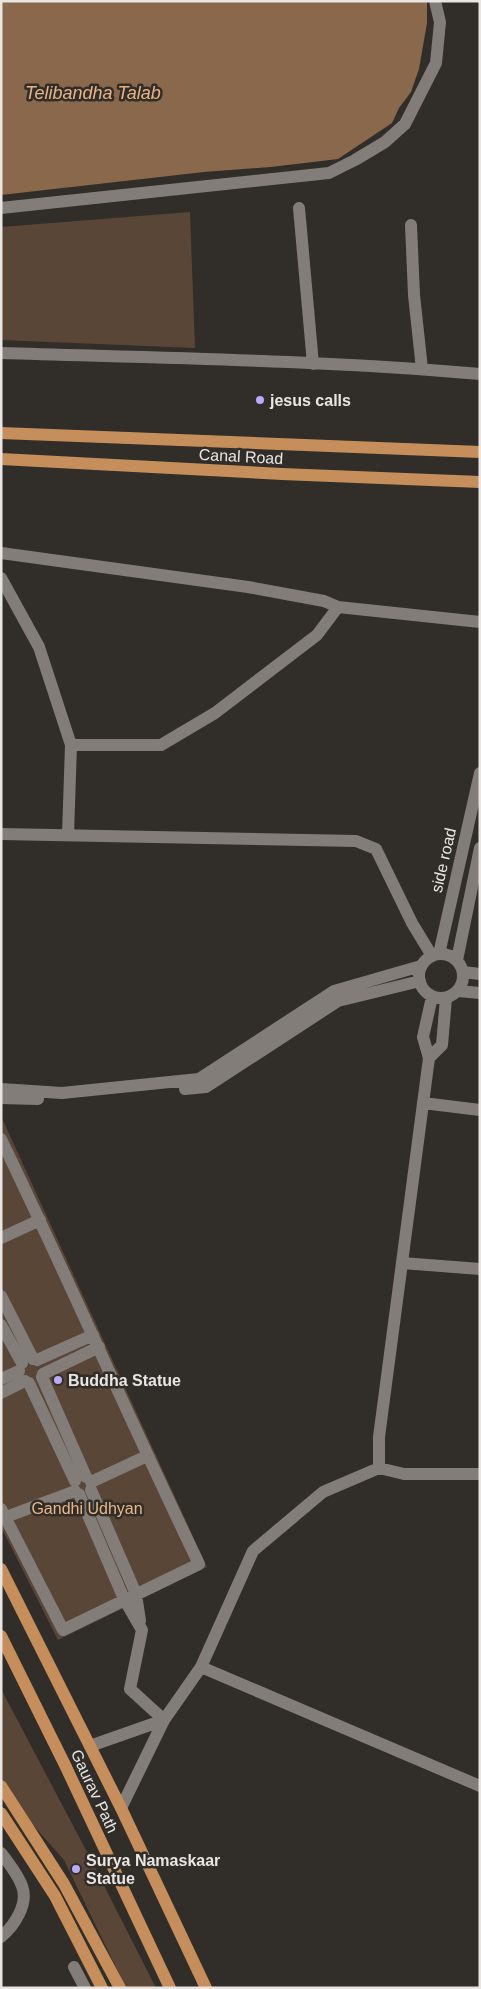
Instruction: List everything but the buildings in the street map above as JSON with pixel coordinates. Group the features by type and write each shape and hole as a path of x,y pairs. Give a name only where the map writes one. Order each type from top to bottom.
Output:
{"main road":[{"name":"Canal Road","path":"1,433 480,452"},
{"name":"Canal Road","path":"1,459 282,474 480,482"},
{"path":"1,1569 121,1808 206,1988"},
{"name":"Gaurav Path","path":"1,1636 65,1765 170,1988"},
{"path":"1,1786 64,1884 120,1988"},
{"path":"1,1813 55,1896 102,1988"}],"street":[{"path":"1,208 329,173 384,142 405,124 436,63 440,22 435,1"},
{"path":"299,208 313,364"},
{"path":"411,225 414,295 422,369"},
{"path":"1,353 313,364 422,369 480,374"},
{"path":"1,553 248,587 324,600 338,607 480,622"},
{"path":"1,578 39,647 71,745 68,835"},
{"path":"71,745 162,745 215,713 318,635 338,607"},
{"name":"side road","path":"435,955 480,773"},
{"path":"1,834 356,840 376,850 412,923 435,955 451,957 460,966 480,974"},
{"name":"side road","path":"460,966 480,848"},
{"path":"1,1088 62,1094 199,1079 334,991 422,966 435,955"},
{"path":"422,966 420,981 422,987 432,997 446,998 458,991 480,993"},
{"path":"458,991 463,978 460,966"},
{"path":"1,1098 71,1100 206,1087 338,1001 420,981"},
{"path":"379,1468 379,1437 430,1058 423,1036 432,997"},
{"path":"430,1058 442,1045 446,998"},
{"path":"423,1102 480,1110"},
{"path":"1,1139 99,1347 147,1456 199,1564 63,1630 3,1513 83,1486 147,1456"},
{"path":"1,1238 40,1220"},
{"path":"402,1263 480,1269"},
{"path":"1,1296 27,1369"},
{"path":"1,1325 27,1369 83,1486 142,1630 130,1689 164,1720"},
{"path":"1,1379 27,1369 93,1335"},
{"path":"83,1486 42,1375 99,1347"},
{"path":"1,1393 27,1369"},
{"path":"121,1808 164,1720 201,1667 254,1551 323,1492 379,1468 404,1474 480,1474"},
{"path":"201,1667 480,1786"},
{"path":"90,1746 164,1720"},
{"path":"1,1853 23,1887 23,1905 11,1928 1,1937"},
{"path":"74,1967 84,1988"}],"green space":[{"path":"190,212 195,348 1,340 1,227"},
{"name":"Gandhi Udhyan","path":"1,1116 207,1567 58,1640 1,1527"},
{"path":"1,1689 156,1988 126,1988 64,1860 1,1789"}],"water":[{"name":"Telibandha Talab","path":"1,1 427,1 427,23 419,69 411,92 399,108 392,123 338,159 1,195"}],"place":[{"name":"jesus calls","path":"260,400"},
{"name":"Buddha Statue","path":"58,1380"},
{"name":"Surya Namaskaar Statue","path":"76,1869"}]}
